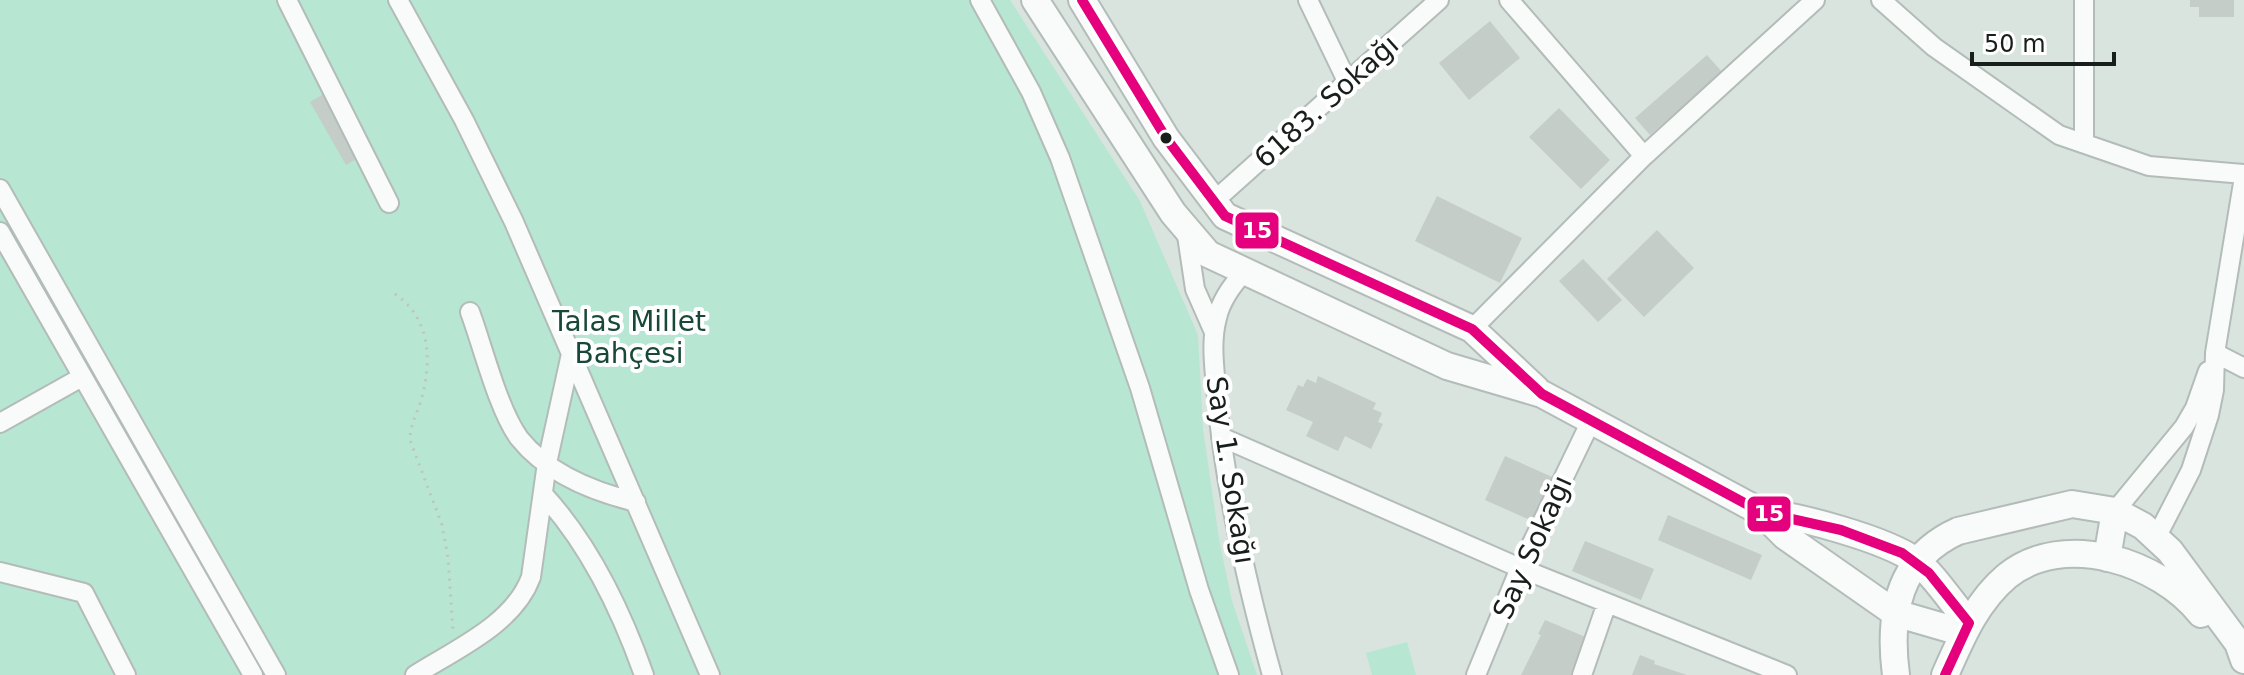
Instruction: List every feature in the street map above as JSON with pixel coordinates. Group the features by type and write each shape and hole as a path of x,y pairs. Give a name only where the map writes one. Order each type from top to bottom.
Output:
{"main road":[{"path":"1035,0 1173,213 1208,254 1447,366 1542,394 1761,512 1785,536 1895,613 1966,628"},
{"path":"1082,0 1166,138 1225,216 1472,329 1542,394"},
{"path":"1896,675 1892,643 1895,613 1905,583 1917,561 1933,545 1958,531 2072,504 2115,511 2143,526 2176,559 2238,643 2243,658"},
{"path":"2115,511 2117,560"},
{"path":"1761,512 1792,515 1882,544 1917,561 1966,628"},
{"path":"2117,560 2156,538"},
{"path":"1945,675 1966,628 1987,596 2027,564 2059,556 2117,560 2173,586 2191,602 2228,649 2243,658"}],"street":[{"path":"287,0 389,203"},
{"path":"398,0 492,175 710,675"},
{"path":"980,0 1031,92 1060,158 1140,388 1199,590 1229,675"},
{"path":"1308,0 1347,81"},
{"name":"6183. Sokağı","path":"1213,202 1439,0"},
{"path":"1509,0 1644,156"},
{"path":"1472,329 1644,156 1815,0"},
{"path":"1881,0 1934,47 2059,135 2149,166 2244,176 2215,353 2214,390 2191,470 2156,538"},
{"path":"2084,0 2084,143"},
{"path":"0,189 276,675"},
{"path":"1186,229 1195,289 1214,332"},
{"path":"0,232 253,675"},
{"name":"Say 1. Sokağı","path":"1245,271 1222,304 1214,332 1215,382 1221,437 1246,569 1272,675"},
{"path":"470,312 502,403 518,437 547,463 589,488 636,502"},
{"path":"2215,353 2244,368"},
{"path":"2115,511 2184,427 2195,408 2215,353"},
{"path":"415,675 504,618 521,600 531,577 547,463 571,354"},
{"path":"0,423 82,377"},
{"name":"Say Sokağı","path":"1476,675 1520,568 1591,421"},
{"path":"1221,437 1762,671 1787,675"},
{"path":"543,494 578,535 627,628 644,675"},
{"path":"0,572 84,593 126,675"},
{"path":"1582,675 1607,603"}],"path":[{"path":"395,294 406,301 423,324 427,363 423,394 411,426 410,440 444,533 453,614 453,651"}],"green space":[{"name":"Talas Millet Bahçesi","path":"0,0 1010,0 1140,201 1198,335 1203,429 1220,545 1232,601 1257,675 0,675"},
{"path":"1407,642 1416,675 1372,675 1366,653"}],"building":[{"path":"2190,0 2234,0 2234,17 2199,17 2199,7 2190,7"},
{"path":"1490,21 1520,58 1469,100 1439,63"},
{"path":"1707,55 1722,72 1650,135 1635,118"},
{"path":"329,91 366,154 346,165 310,102"},
{"path":"1559,108 1610,160 1581,189 1529,137"},
{"path":"1437,196 1522,238 1500,283 1415,241"},
{"path":"1657,230 1694,268 1644,317 1607,279"},
{"path":"1583,259 1622,300 1598,322 1559,281"},
{"path":"1318,376 1376,403 1373,409 1382,413 1378,422 1383,424 1371,449 1345,436 1338,451 1306,436 1313,422 1286,410 1298,385 1303,387 1307,379 1316,383"},
{"path":"1505,456 1559,480 1539,524 1485,500"},
{"path":"1668,515 1762,555 1751,580 1658,540"},
{"path":"1585,541 1654,569 1641,600 1572,571"},
{"path":"1545,620 1588,638 1573,675 1521,675"},
{"path":"1640,655 1655,661 1654,664 1687,675 1632,675"}],"transit line":[{"name":"15","path":"1082,0 1166,138 1225,216 1472,329 1542,394 1761,512 1841,530 1902,553 1929,573 1969,623 1945,675"}]}
